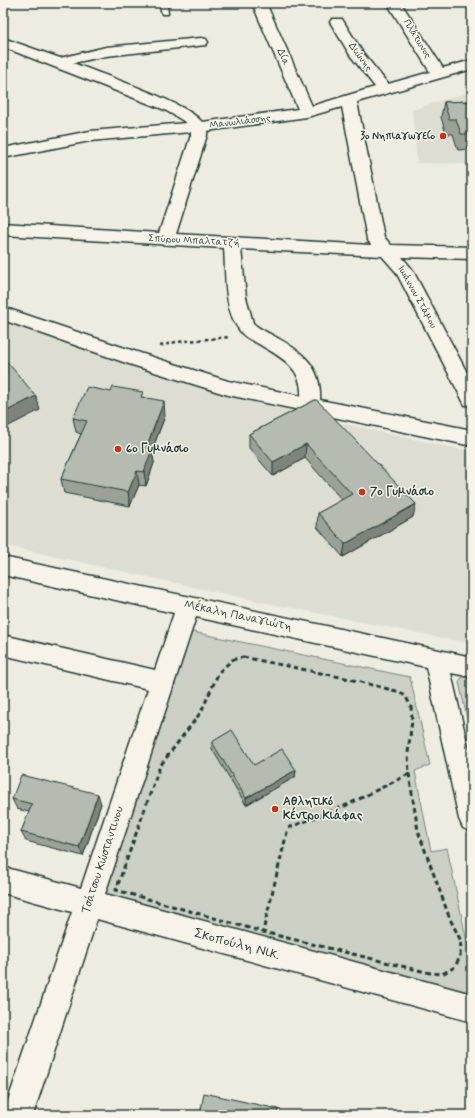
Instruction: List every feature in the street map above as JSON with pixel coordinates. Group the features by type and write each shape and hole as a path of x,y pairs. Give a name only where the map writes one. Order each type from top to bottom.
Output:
{"street":[{"name":"Δία","path":"259,3 307,112"},
{"name":"Πλάτωνος","path":"394,3 439,74"},
{"name":"Διώνης","path":"337,22 357,55 385,90"},
{"path":"3,42 61,63 181,112 193,119 199,128 199,135 174,208 166,239"},
{"path":"61,63 74,58 105,52 201,42"},
{"name":"Μανωλιάσσης","path":"3,153 90,136 199,128 307,112 472,64"},
{"name":"Ιωάννου Στάμου","path":"348,101 375,234 385,251 395,259 405,274 472,400"},
{"name":"Σπύρου Μπαλτατζή","path":"3,229 385,251 472,253"},
{"path":"232,243 240,312 246,326 251,332 298,359 305,367 312,394 310,405"},
{"path":"3,313 228,388 472,438"},
{"name":"Μέκαλη Παναγιώτη","path":"3,566 472,666"},
{"name":"Τσάτσου Κώσταντινου","path":"18,1115 188,606"},
{"path":"3,645 163,682"},
{"path":"436,659 471,806"},
{"name":"Σκοπούλη Νικ.","path":"3,880 472,1008"}],"lane":[{"path":"163,3 165,12"}],"path":[{"path":"145,361 158,347 166,343 240,337 246,336 251,332"},
{"path":"249,657 345,678 403,694 411,707 412,720 408,753 409,774 418,831 450,919 461,941 460,956 455,967 442,974 430,974 263,932 116,890 160,766 201,712 217,676 226,664 236,658 249,657"},
{"path":"263,932 288,828 341,807 409,774"}],"shaded area":[{"name":"3ο Νηπιαγωγείο","path":"472,91 472,164 417,163 412,110"},
{"path":"3,321 234,397 284,407 320,410 331,421 472,452 472,644 257,601 3,545"},
{"name":"Αθλητικό Κέντρο Κιάφας","path":"188,631 410,677 430,765 415,771 431,851 447,848 472,965 472,997 100,894"},
{"path":"462,677 472,679 472,741 459,682"}],"building":[{"path":"472,101 472,134 461,134 456,119 449,119 444,102"},
{"path":"3,357 36,396 3,413"},
{"name":"6ο Γυμνάσιο","path":"87,387 111,392 113,387 143,392 141,397 164,401 146,448 152,449 144,472 137,471 128,492 61,479 87,421 73,418"},
{"name":"7ο Γυμνάσιο","path":"317,400 416,504 345,544 318,513 352,494 306,444 273,462 249,434"},
{"path":"232,730 254,765 282,749 296,770 246,798 212,742"},
{"path":"21,775 98,794 79,847 21,832 32,804 12,799"},
{"path":"204,1093 278,1109 277,1115 200,1115"}],"place":[{"name":"3ο Νηπιαγωγείο","path":"443,136"},
{"name":"6ο Γυμνάσιο","path":"118,449"},
{"name":"7ο Γυμνάσιο","path":"362,492"},
{"name":"Αθλητικό Κέντρο Κιάφας","path":"275,809"}]}
